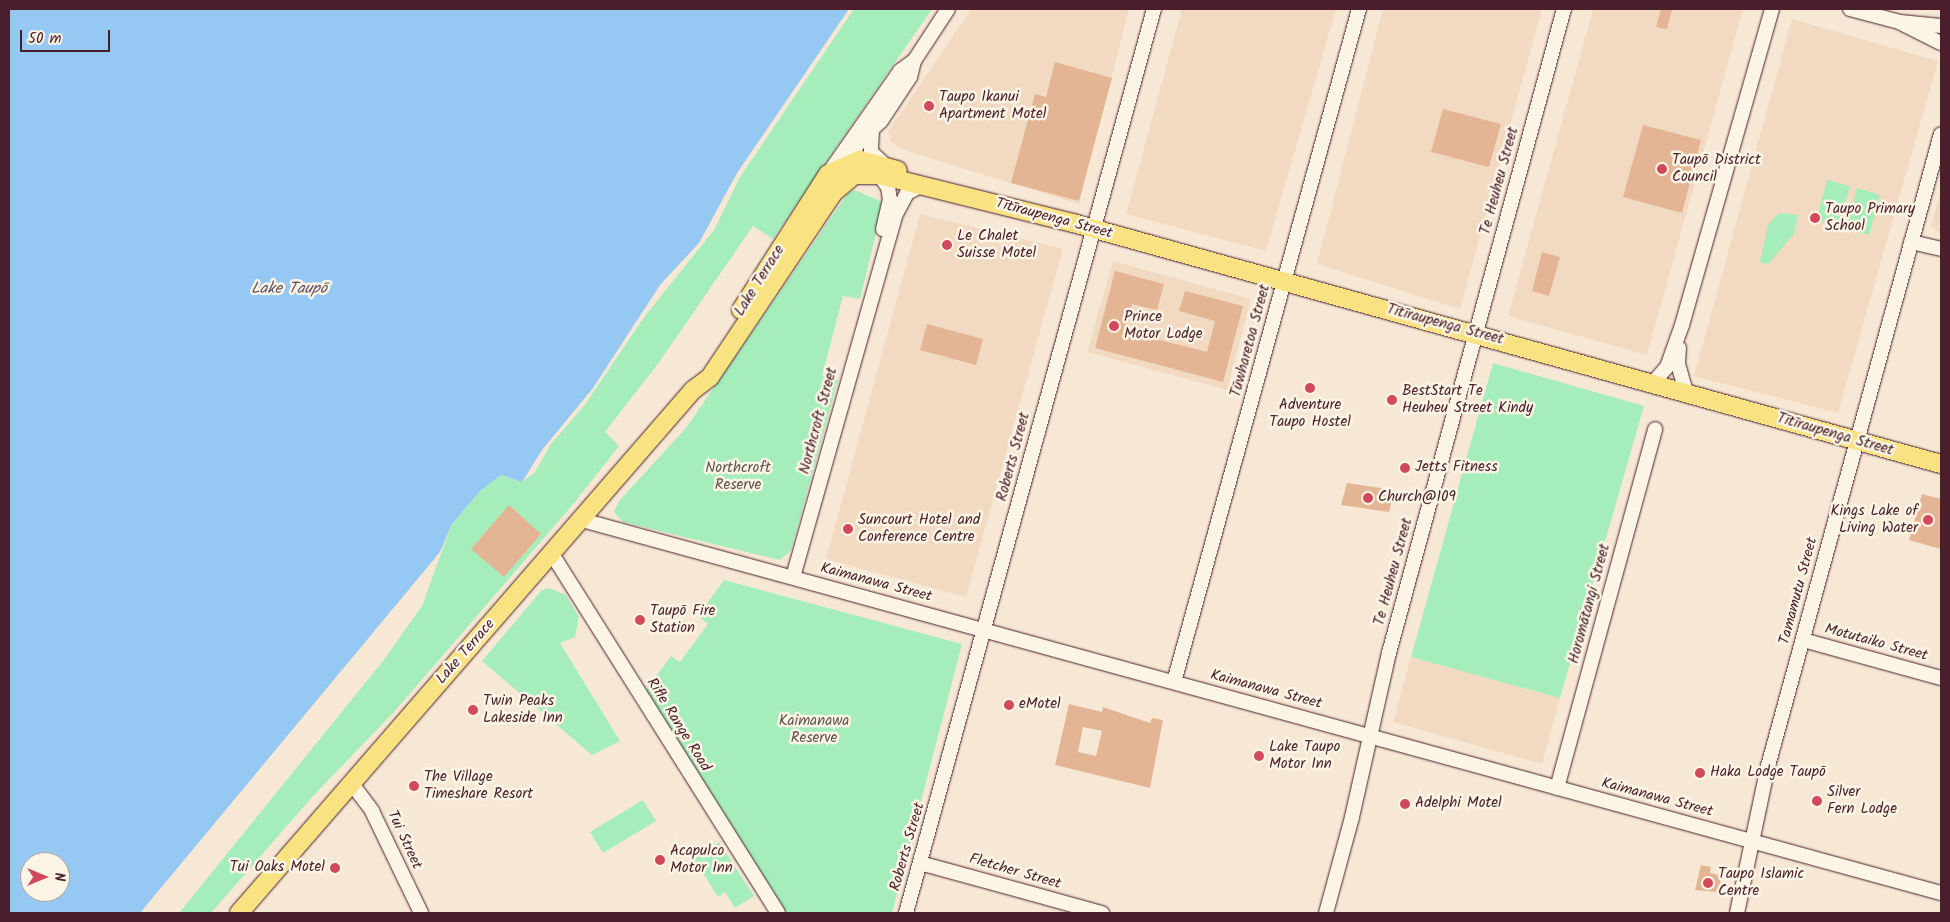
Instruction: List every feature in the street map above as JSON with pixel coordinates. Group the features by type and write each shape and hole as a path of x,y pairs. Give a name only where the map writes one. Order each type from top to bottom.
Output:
{"main road":[{"name":"Tītīraupenga Street","path":"850,161 868,160 882,170 920,186 948,191"},
{"name":"Lake Terrace","path":"239,913 693,390 828,174 850,161"},
{"name":"Tītīraupenga Street","path":"882,170 948,191 1475,333 1941,464"},
{"name":"Lake Terrace","path":"693,390 710,377 845,179 882,170"}],"street":[{"name":"Lake Terrace","path":"784,267 804,225 850,161 859,142 872,130 910,77 914,61 948,9"},
{"name":"Roberts Street","path":"906,913 1154,9"},
{"name":"Tūwharetoa Street","path":"1174,682 1359,9"},
{"name":"Te Heuheu Street","path":"1326,913 1371,737 1389,653 1564,9"},
{"path":"1653,383 1667,367 1682,325 1772,9"},
{"path":"1850,9 1900,22 1941,26"},
{"path":"1900,22 1941,43"},
{"name":"Lake Terrace","path":"828,174 900,71 914,61"},
{"path":"872,130 871,152 882,170"},
{"name":"Tamamutu Street","path":"1736,913 1768,766 1941,134"},
{"name":"Northcroft Street","path":"793,577 877,274 890,199 882,170"},
{"name":"Northcroft Street","path":"877,274 886,256 901,200 920,186"},
{"path":"1912,242 1941,249"},
{"path":"1682,325 1678,364 1686,392"},
{"name":"Horomātangi Street","path":"1557,788 1655,429"},
{"name":"Kaimanawa Street","path":"582,520 1941,893"},
{"name":"Rifle Range Road","path":"552,554 778,913"},
{"name":"Motutaiko Street","path":"1802,640 1941,678"},
{"name":"Tui Street","path":"352,784 372,811 421,913"},
{"name":"Fletcher Street","path":"920,863 1102,913"}],"shaded area":[{"path":"971,9 1129,9 1079,204 901,149 891,142 888,132"},
{"path":"1182,9 1336,9 1266,251 1126,214"},
{"path":"1383,9 1542,9 1460,309 1317,264"},
{"path":"1593,9 1743,9 1647,355 1508,316"},
{"name":"Taupo Primary School","path":"1792,19 1938,61 1838,413 1694,376"},
{"path":"1941,189 1941,234 1931,226"},
{"path":"920,214 1063,249 966,597 826,559"},
{"path":"1113,261 1251,299 1227,390 1087,352"},
{"path":"1411,657 1560,698 1542,764 1393,722"}],"green space":[{"path":"854,9 932,9 773,239 753,226 660,361 605,432 619,446 575,502 394,712 313,796 211,913 179,913 383,661 422,606 452,524 480,491 501,475 522,482 535,472 551,444 584,406 645,316 714,230 740,177"},
{"path":"1827,180 1850,186 1838,227 1816,220"},
{"path":"1857,188 1880,195 1869,235 1846,229"},
{"name":"Northcroft Reserve","path":"854,190 883,202 882,209 860,299 843,296 822,376 838,380 791,550 780,560 623,522 614,512 619,501 686,428 848,193"},
{"path":"1779,213 1798,215 1794,234 1768,264 1760,262 1768,225"},
{"path":"1493,363 1644,406 1560,698 1411,657"},
{"name":"Kaimanawa Reserve","path":"724,580 962,644 892,913 786,913 646,690 671,656 680,662 708,624 698,616"},
{"path":"549,588 566,595 579,617 575,637 560,643 620,741 592,755 482,661 542,590"},
{"path":"643,800 656,821 603,853 590,832"},
{"path":"719,842 754,896 735,908 725,892 718,897 694,859"}],"water":[{"name":"Lake Taupō","path":"9,9 849,9 737,173 699,243 660,285 593,388 542,450 522,482 501,475 480,491 452,524 440,552 140,913 9,913"}],"building":[{"path":"1661,9 1672,9 1667,29 1656,27"},
{"path":"1055,62 1112,78 1079,201 1011,183 1035,94 1046,97"},
{"path":"1443,109 1501,124 1489,167 1431,152"},
{"name":"Taupō District Council","path":"1643,125 1701,140 1682,213 1623,197"},
{"path":"1542,252 1560,257 1549,296 1532,291"},
{"name":"Prince Motor Lodge","path":"1115,271 1164,284 1157,310 1132,304 1125,331 1207,352 1215,321 1179,311 1185,291 1243,306 1223,382 1095,348"},
{"path":"927,324 983,339 976,365 920,350"},
{"name":"Church@109","path":"1347,483 1394,490 1389,512 1341,505"},
{"name":"Kings Lake of Living Water","path":"1922,494 1941,499 1941,549 1909,540"},
{"path":"509,505 541,534 504,577 471,549"},
{"path":"1069,704 1102,712 1103,707 1150,723 1152,718 1163,720 1150,788 1055,765","holes":["1083,727 1102,731 1096,756 1078,752"]},
{"name":"Taupo Islamic Centre","path":"1701,865 1711,867 1710,873 1722,876 1718,892 1695,890"}],"place":[{"name":"Taupo Ikanui Apartment Motel","path":"929,106"},
{"name":"Taupō District Council","path":"1662,169"},
{"name":"Taupo Primary School","path":"1815,218"},
{"name":"Le Chalet Suisse Motel","path":"947,245"},
{"name":"Prince Motor Lodge","path":"1114,326"},
{"name":"Adventure Taupo Hostel","path":"1310,388"},
{"name":"BestStart Te Heuheu Street Kindy","path":"1392,400"},
{"name":"Jetts Fitness","path":"1405,468"},
{"name":"Church@109","path":"1368,498"},
{"name":"Kings Lake of Living Water","path":"1928,520"},
{"name":"Suncourt Hotel and Conference Centre","path":"848,529"},
{"name":"Taupō Fire Station","path":"640,620"},
{"name":"eMotel","path":"1009,705"},
{"name":"Twin Peaks Lakeside Inn","path":"473,710"},
{"name":"Lake Taupo Motor Inn","path":"1259,756"},
{"name":"Haka Lodge Taupō","path":"1700,773"},
{"name":"The Village Timeshare Resort","path":"414,786"},
{"name":"Silver Fern Lodge","path":"1817,801"},
{"name":"Adelphi Motel","path":"1405,804"},
{"name":"Acapulco Motor Inn","path":"660,860"},
{"name":"Tui Oaks Motel","path":"335,868"},
{"name":"Taupo Islamic Centre","path":"1708,883"}]}
